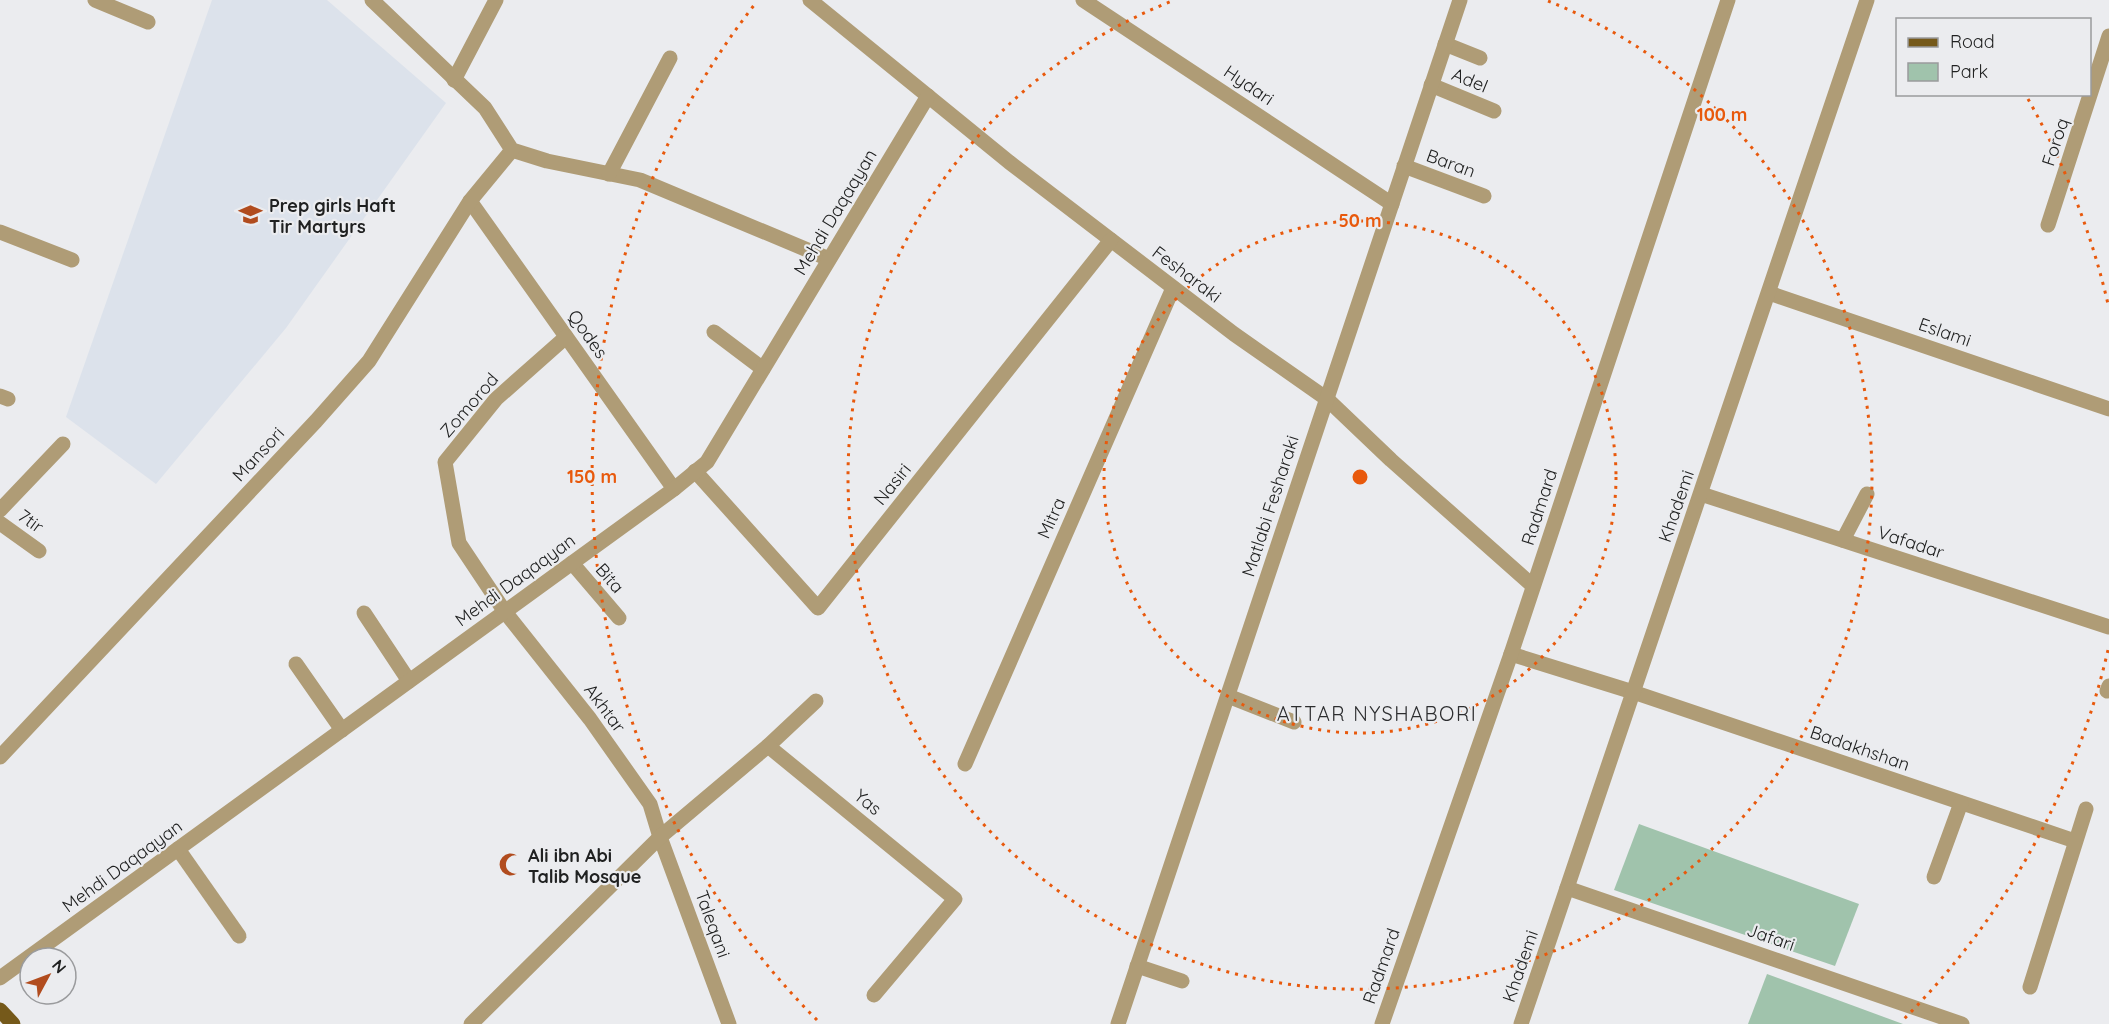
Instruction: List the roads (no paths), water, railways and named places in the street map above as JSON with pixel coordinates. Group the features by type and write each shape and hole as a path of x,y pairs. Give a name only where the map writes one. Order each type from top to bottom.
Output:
{"main road":[{"path":"0,1010 13,1024"}],"street":[{"path":"95,0 148,22"},
{"path":"372,0 485,108 512,150 547,161 640,180 829,259"},
{"path":"454,80 496,0"},
{"name":"Fesharaki","path":"810,0 928,96 1173,288 1327,399 1391,460 1533,586"},
{"name":"Hydari","path":"1083,0 1392,204"},
{"name":"Matlabi Fesharaki","path":"1118,1024 1460,0"},
{"name":"Radmard","path":"1382,1024 1511,654 1728,0"},
{"name":"Khademi","path":"1521,1024 1868,0"},
{"name":"Foroq","path":"2091,92 2109,36"},
{"path":"1445,44 1480,58"},
{"path":"609,174 670,58"},
{"name":"Adel","path":"1431,85 1494,111"},
{"name":"Mehdi Daqaqyan","path":"0,978 674,489 707,462 928,96"},
{"name":"Foroq","path":"2048,225 2090,96"},
{"name":"Mansori","path":"0,757 300,438 369,361 470,201 512,150"},
{"name":"Baran","path":"1404,166 1484,196"},
{"name":"Qodes","path":"470,201 674,489"},
{"path":"0,232 72,260"},
{"name":"Nasiri","path":"695,471 818,609 1111,240"},
{"name":"Mitra","path":"965,764 1173,288"},
{"name":"Eslami","path":"1769,293 2109,409"},
{"path":"714,332 763,369"},
{"name":"Zomorod","path":"505,612 459,543 446,462 496,399 566,337"},
{"path":"0,510 63,444"},
{"name":"Vafadar","path":"1701,494 2109,627"},
{"path":"1843,540 1867,494"},
{"name":"7tir","path":"0,523 39,550"},
{"name":"Bita","path":"572,563 619,618"},
{"name":"Akhtar","path":"505,612 590,719 650,804 660,837"},
{"path":"364,613 409,681"},
{"name":"Badakhshan","path":"1511,654 1633,692 2075,841"},
{"path":"296,664 342,730"},
{"path":"1228,696 1294,722"},
{"path":"471,1024 660,837 768,746 816,701"},
{"name":"Yas","path":"768,746 956,899 874,995"},
{"path":"1934,877 1961,803"},
{"path":"2030,987 2086,809"},
{"name":"Taleqani","path":"660,837 729,1024"},
{"path":"178,849 239,936"},
{"name":"Jafari","path":"1567,888 1962,1024"},
{"path":"1137,966 1182,981"}],"place":[{"name":"Prep girls Haft Tir Martyrs","path":"251,215"},
{"name":"Ali ibn Abi Talib Mosque","path":"510,865"}],"district":[{"name":"ATTAR NYSHABORI","path":"1377,713"}]}
